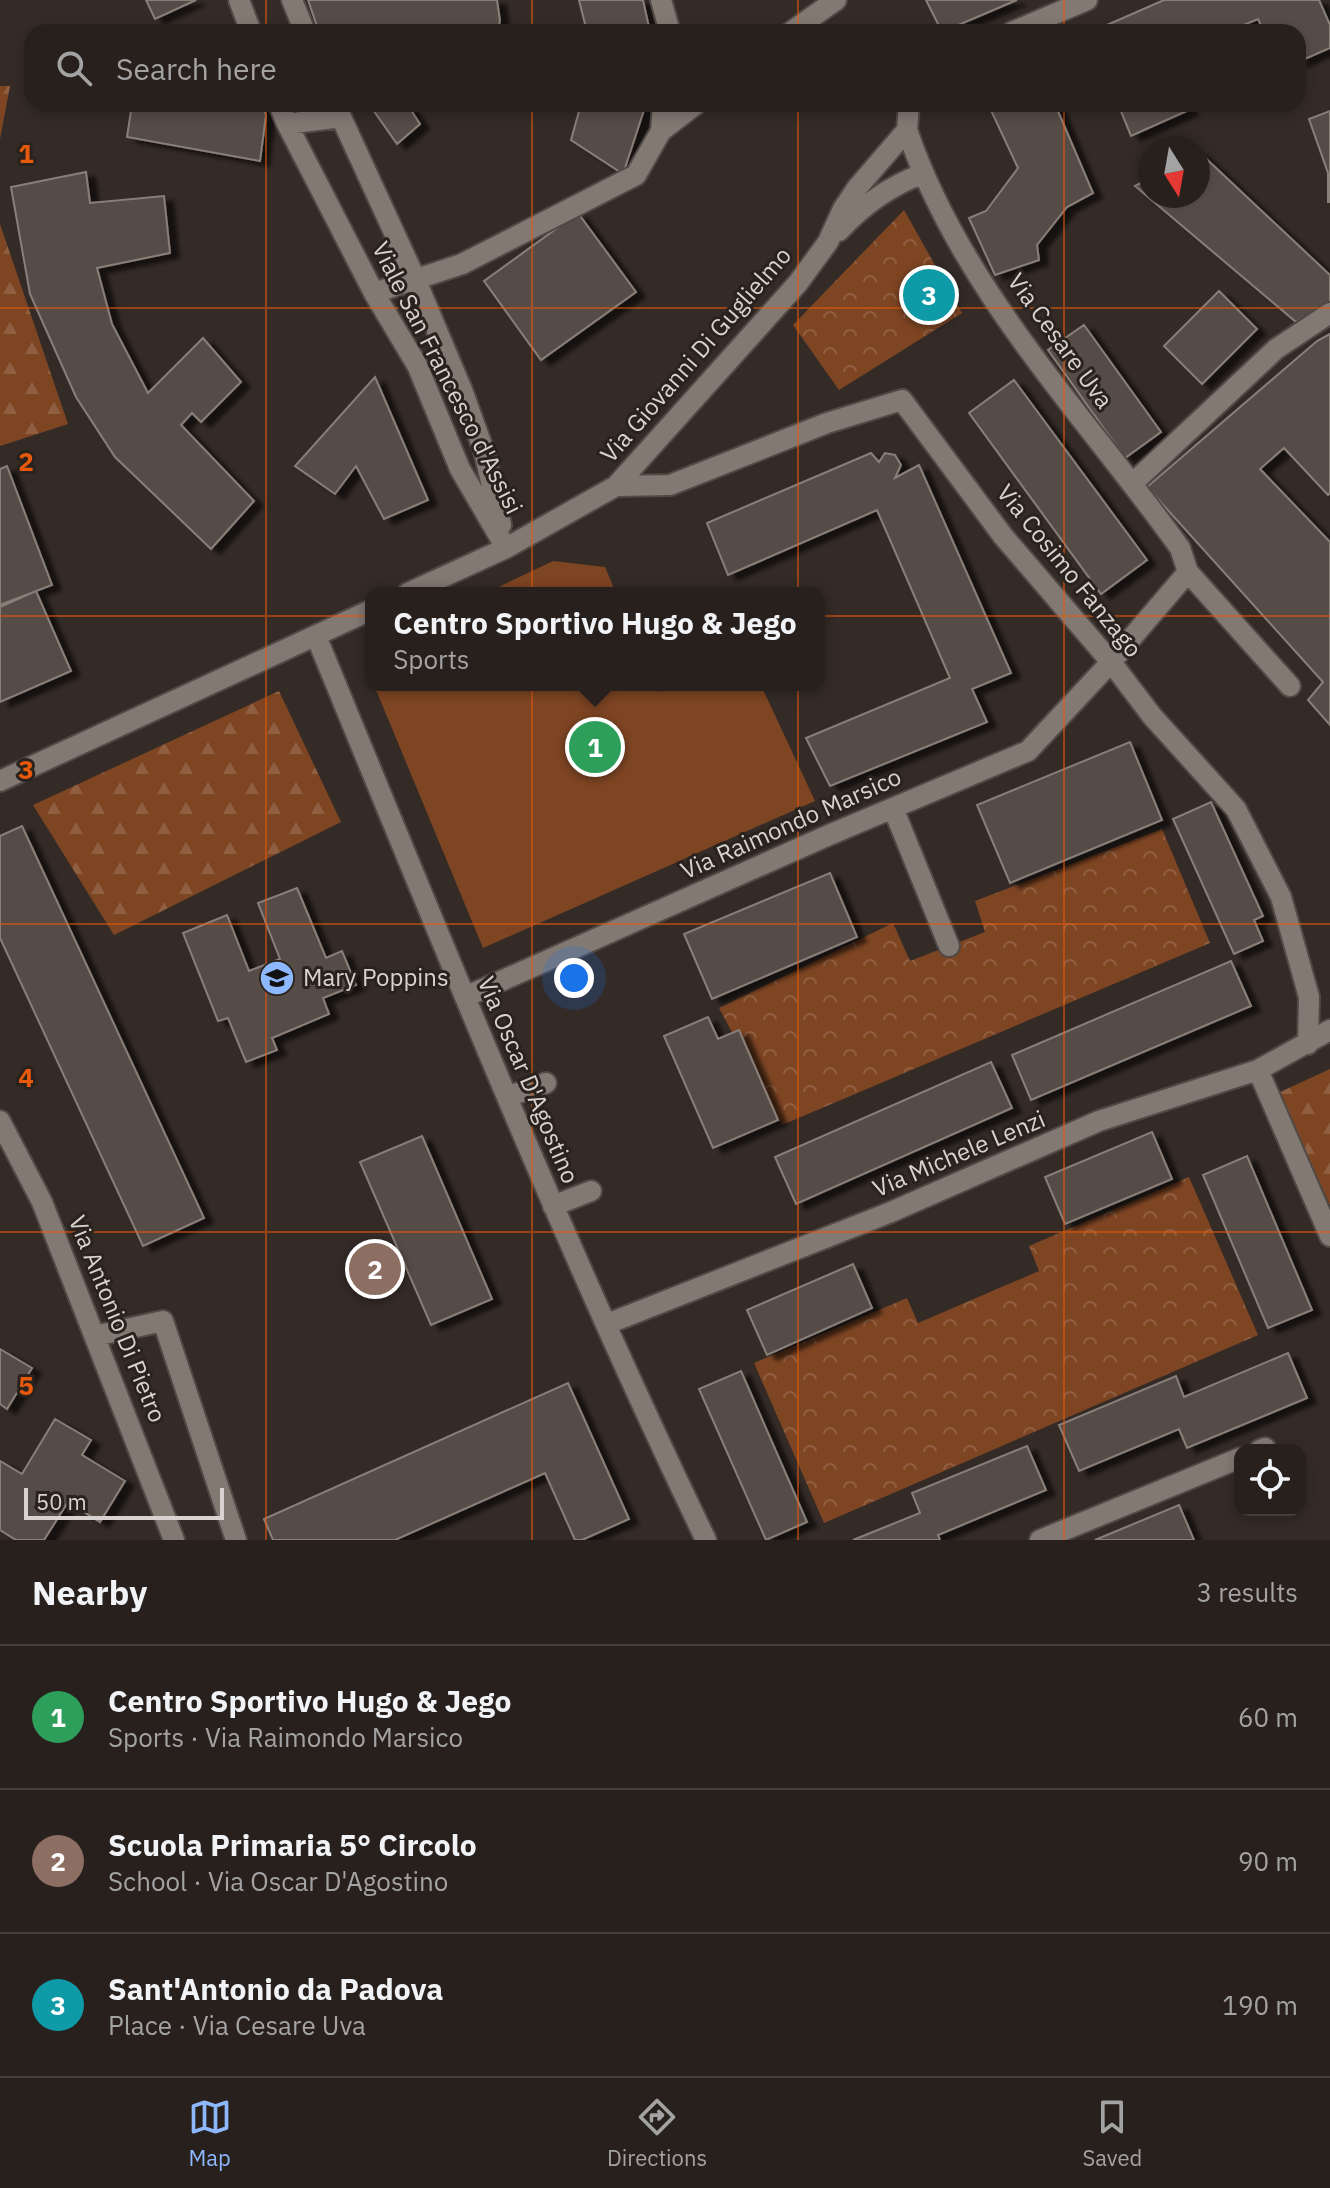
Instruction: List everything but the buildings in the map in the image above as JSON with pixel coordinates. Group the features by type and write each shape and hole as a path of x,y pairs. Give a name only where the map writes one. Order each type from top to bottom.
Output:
{"street":[{"path":"239,0 248,24"},
{"path":"292,0 302,24"},
{"path":"661,0 666,24"},
{"path":"802,24 836,0"},
{"path":"1031,24 1087,0"},
{"name":"Viale San Francesco d'Assisi","path":"282,112 374,293 417,365 460,469 506,548"},
{"path":"287,124 331,112"},
{"name":"Viale San Francesco d'Assisi","path":"339,112 462,390 484,451 506,548"},
{"path":"661,131 662,112"},
{"path":"374,293 462,264 636,175 661,131 686,112"},
{"path":"907,130 908,112"},
{"name":"Via Cesare Uva","path":"907,130 922,174 969,260 1022,340 1180,548 1188,572 1290,686"},
{"name":"Via Giovanni Di Guglielmo","path":"421,587 506,548 616,486 775,310 828,242 857,188 907,130"},
{"path":"828,242 851,217 878,197 898,183 922,174"},
{"path":"1133,483 1276,349 1330,313"},
{"name":"Via Cosimo Fanzago","path":"616,486 670,485 827,423 902,400 1003,536 1111,662 1152,716 1236,809 1281,897 1309,997 1308,1044"},
{"path":"1111,662 1188,572"},
{"path":"0,781 365,613"},
{"name":"Via Oscar D'Agostino","path":"316,636 553,1206 645,1414 706,1540"},
{"name":"Via Raimondo Marsico","path":"465,997 1028,751 1111,662"},
{"path":"893,808 949,946"},
{"name":"Via Michele Lenzi","path":"607,1324 891,1212 1099,1121 1258,1070 1330,1030"},
{"path":"1258,1070 1330,1236"},
{"path":"507,1097 546,1083"},
{"name":"Via Antonio Di Pietro","path":"0,1121 42,1202 174,1540"},
{"path":"553,1206 591,1191"},
{"path":"95,1336 163,1321 236,1540"},
{"path":"1040,1540 1234,1460"}],"green space":[{"path":"0,86 10,86 0,139"},
{"path":"904,210 962,313 839,390 793,325"},
{"path":"0,224 68,424 0,446"},
{"path":"553,561 605,567 613,587 499,587"},
{"path":"279,691 341,822 114,935 33,805"},
{"path":"376,691 764,691 815,801 483,948"},
{"path":"1162,829 1210,943 782,1125 719,1008 893,923 910,961 985,932 975,901"},
{"path":"1330,1069 1330,1205 1278,1093"},
{"path":"1189,1177 1258,1335 824,1523 754,1363 907,1298 918,1323 1039,1271 1029,1246"}],"place":[{"name":"Sant'Antonio da Padova","path":"929,295"},
{"name":"Centro Sportivo Hugo & Jego","path":"595,747"},
{"name":"Mary Poppins","path":"277,978"},
{"name":"Scuola Primaria 5° Circolo","path":"375,1269"}]}
